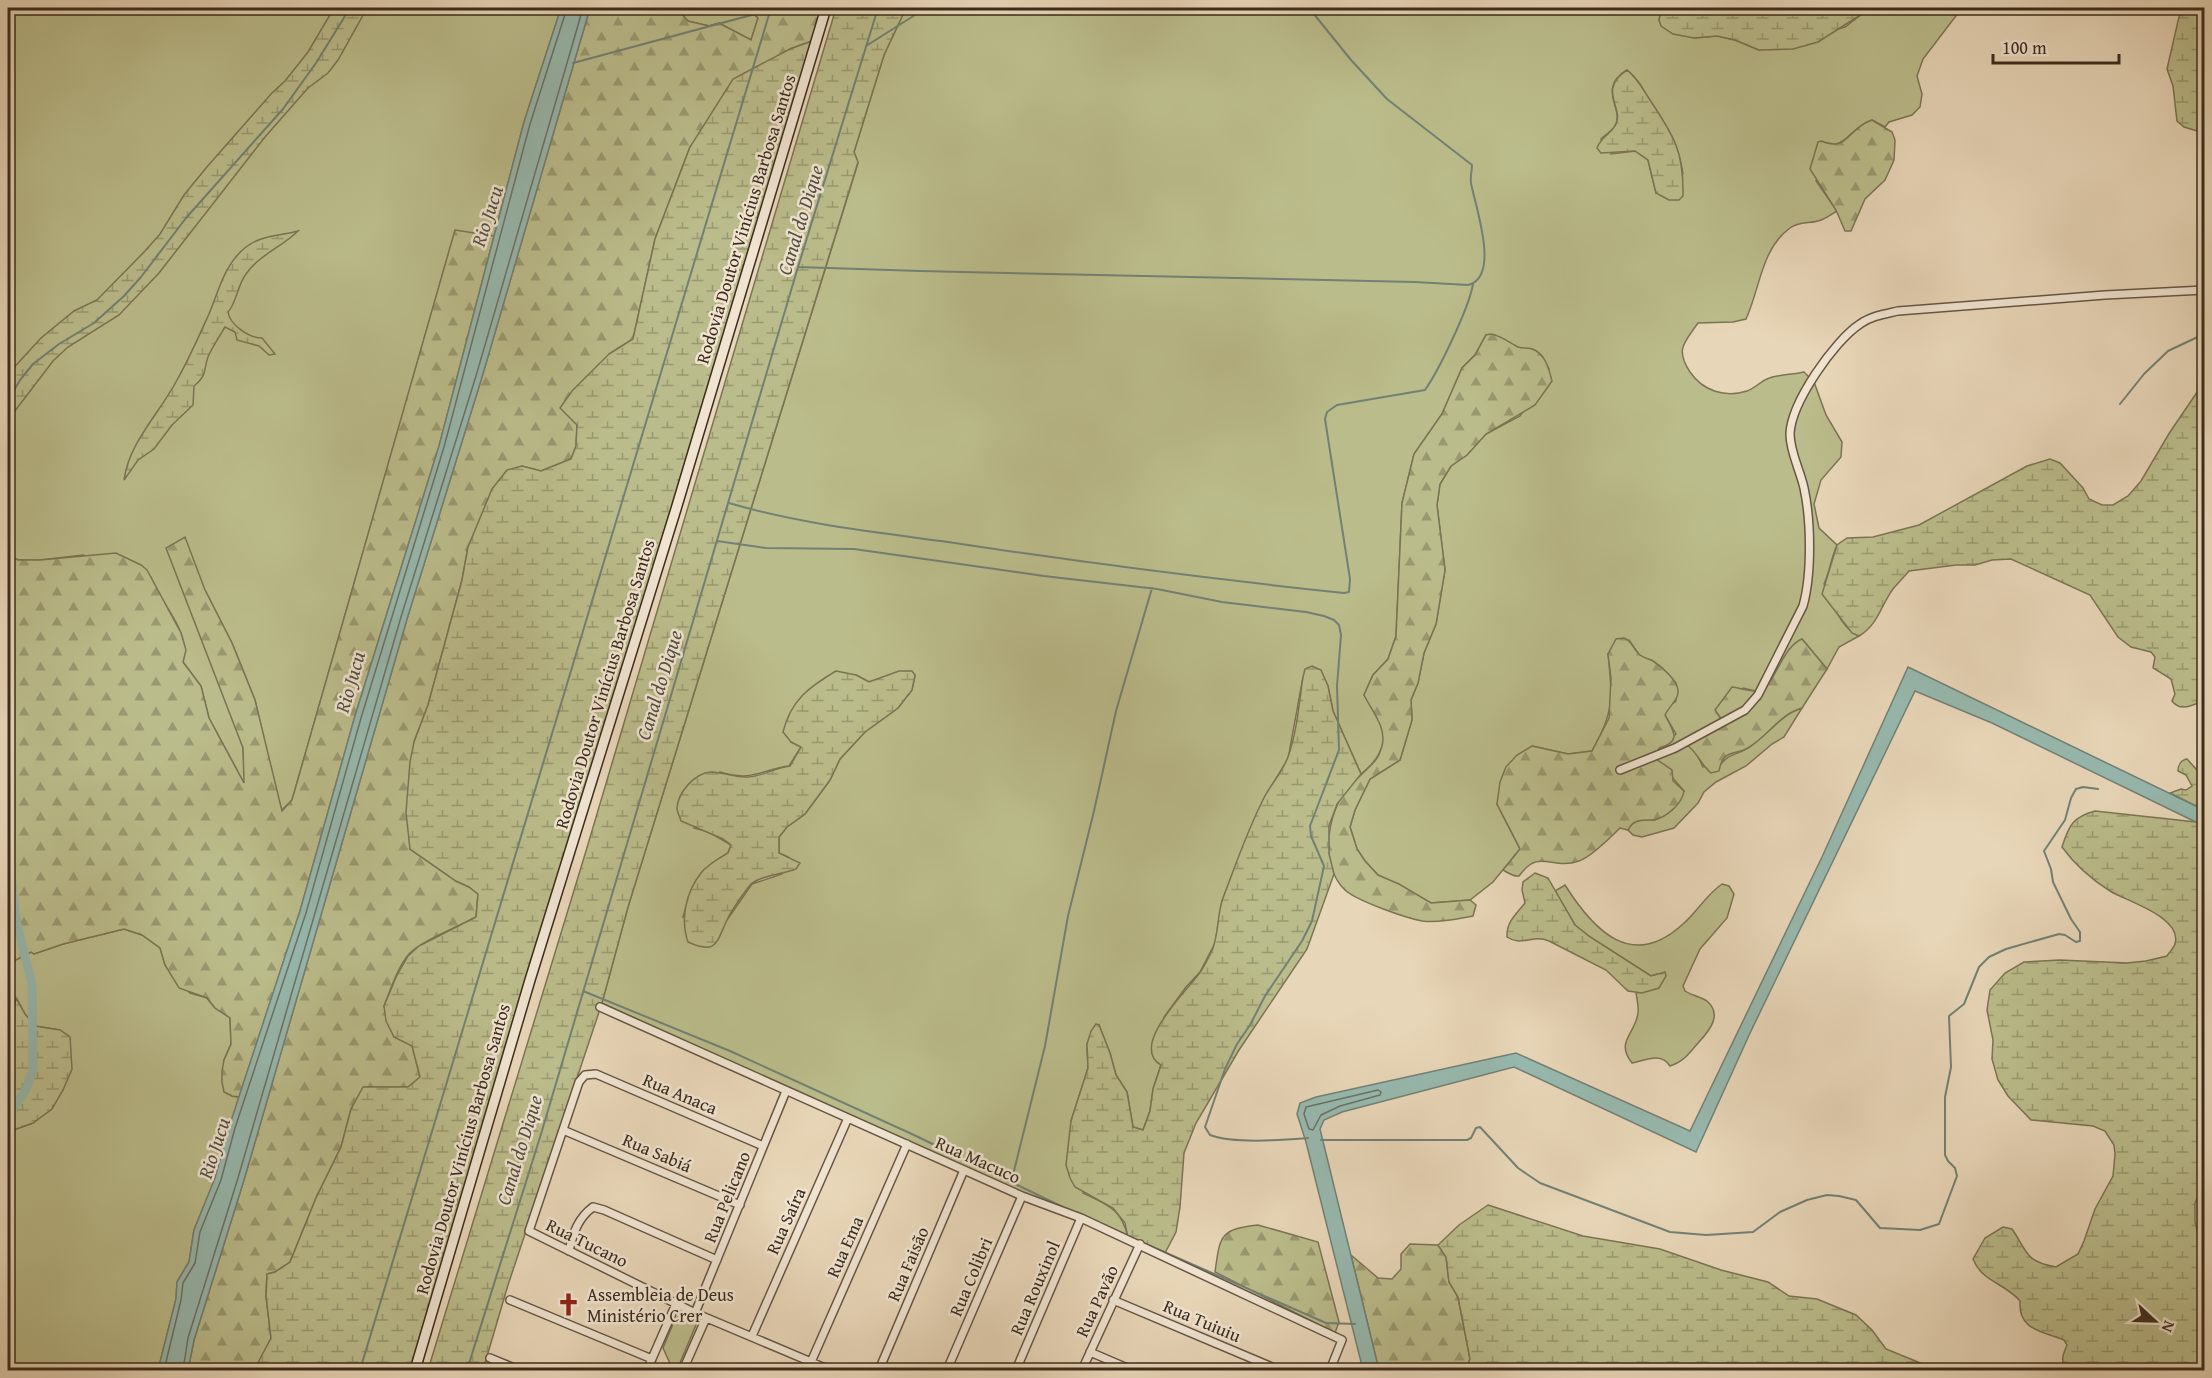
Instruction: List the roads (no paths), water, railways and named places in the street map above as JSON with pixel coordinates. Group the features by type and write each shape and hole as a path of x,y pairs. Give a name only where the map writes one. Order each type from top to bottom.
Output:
{"main road":[{"name":"Rodovia Doutor Vinícius Barbosa Santos","path":"415,1371 530,980 676,509 826,8"}],"street":[{"path":"1620,770 1676,747 1726,722 1745,710 1758,695 1807,594 1807,506 1804,487 1792,448 1791,426 1795,411 1812,380 1848,334 1870,318 1898,311 2105,295 2205,290"},
{"name":"Rua Macuco","path":"600,1007 1022,1196 1081,1218 1140,1244 1342,1340 1330,1371"},
{"name":"Rua Anaca","path":"562,1130 579,1082 585,1075 596,1074 763,1146"},
{"name":"Rua Pelicano","path":"695,1314 786,1091"},
{"name":"Rua Saíra","path":"752,1336 848,1118"},
{"name":"Rua Sabiá","path":"562,1130 740,1205"},
{"name":"Rua Tucano","path":"562,1130 529,1231 695,1314 752,1336 830,1371"},
{"name":"Rua Ema","path":"811,1362 907,1144"},
{"name":"Rua Faisão","path":"879,1371 964,1170"},
{"name":"Rua Colibri","path":"947,1371 1022,1196"},
{"path":"569,1251 573,1232 586,1213 593,1208 604,1210 717,1260"},
{"name":"Rua Rouxinol","path":"1016,1371 1081,1218"},
{"name":"Rua Pavão","path":"1082,1371 1140,1244"},
{"path":"510,1300 652,1359"},
{"name":"Rua Tuiuiu","path":"1113,1300 1280,1371"},
{"path":"647,1371 676,1304"},
{"path":"683,1371 706,1318"},
{"path":"1090,1352 1132,1371"},
{"path":"490,1358 519,1371"}],"water":[{"name":"Rio Jucu","path":"561,8 590,8 482,377 407,619 244,1180 194,1340 188,1370 158,1370 176,1299 177,1282 189,1262 194,1230 215,1178 229,1127 300,911 355,716 439,446 524,122"},
{"path":"1908,667 2204,810 2204,826 1992,723 1915,691 1751,1031 1696,1152 1514,1067 1342,1112 1324,1120 1320,1129 1379,1370 1363,1370 1297,1114 1300,1103 1316,1097 1516,1053 1690,1131 1822,857"}],"waterway":[{"path":"8,401 20,380 33,364 59,344 94,323 141,277 186,218 283,109 316,63 350,8"},
{"path":"360,1370 771,8"},
{"name":"Canal do Dique","path":"467,1370 541,1134 798,267 878,8"},
{"path":"866,46 926,8"},
{"path":"798,267 1468,285 1478,279 1483,269 1485,255 1481,223 1471,183 1472,165 1387,99 1351,60 1309,8"},
{"path":"573,63 770,10"},
{"path":"729,503 783,517 865,531 1145,570 1294,588 1349,592 1350,579 1325,419 1327,412 1337,405 1425,390 1453,338 1473,284"},
{"path":"2120,404 2144,374 2168,351 2204,334"},
{"path":"717,541 766,548 854,549 1044,576 1157,589 1222,602 1306,612 1324,616 1339,625 1341,635 1337,686 1339,750 1310,826 1311,836 1324,866 1312,921 1302,941 1265,996 1237,1044 1225,1069 1205,1127 1210,1135 1232,1140 1308,1138"},
{"path":"1011,1183 1045,1046 1068,916 1116,711 1152,588"},
{"path":"1321,1140 1467,1140 1471,1138 1476,1128 1480,1127 1518,1168 1540,1183 1670,1232 1706,1235 1753,1232 1780,1212 1807,1200 1827,1195 1856,1200 1880,1228 1920,1230 1939,1224 1957,1176 1955,1168 1945,1155 1945,1097 1951,1067 1949,1016 1964,1004 1979,967 1989,957 2006,949 2059,934 2076,942 2080,941 2080,932 2053,882 2044,851 2065,820 2076,789 2083,787 2098,789"},
{"path":"8,845 16,920 32,984 33,1070 25,1091 8,1116"},
{"path":"583,991 730,1051 914,1135 1069,1210"},
{"path":"1121,1233 1326,1323 1355,1324"}],"place":[{"name":"Assembleia de Deus Ministério Crer","path":"569,1305"}]}
